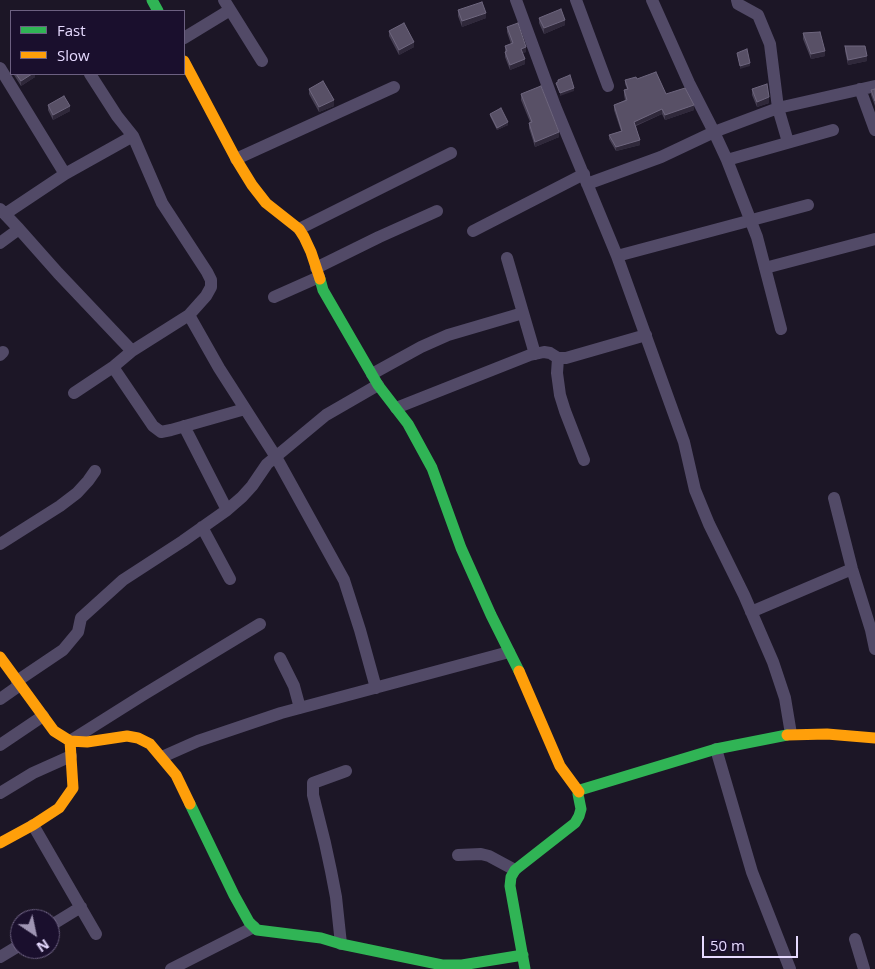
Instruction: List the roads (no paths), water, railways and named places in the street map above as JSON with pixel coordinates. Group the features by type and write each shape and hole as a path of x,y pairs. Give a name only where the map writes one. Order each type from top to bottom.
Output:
{"street":[{"path":"516,0 555,106 617,256 646,335 684,442 695,490 773,662 785,698 791,734"},
{"path":"576,0 608,86"},
{"path":"652,0 689,83 727,160 751,220 781,329"},
{"path":"737,0 738,4 758,15 770,44 778,108 788,142"},
{"path":"185,37 227,5 262,61"},
{"path":"185,63 236,159 252,185 266,203 299,229 311,252 323,290 375,379 408,424 432,468 461,548 490,615 523,679 560,766 578,792 581,809 575,824 515,870 511,878 510,886 525,969"},
{"path":"4,71 65,174"},
{"path":"74,393 113,367 132,351 189,315 206,296 211,287 211,280 207,272 162,203 133,136 117,116 91,75"},
{"path":"473,231 586,179 660,158 714,132 778,108 875,86"},
{"path":"236,159 394,87"},
{"path":"860,88 875,130"},
{"path":"727,160 833,130"},
{"path":"132,351 2,212 133,136"},
{"path":"299,229 451,153"},
{"path":"617,256 808,205"},
{"path":"274,297 379,237 437,211"},
{"path":"0,243 19,229"},
{"path":"765,268 875,238"},
{"path":"508,258 535,354"},
{"path":"0,699 63,650 78,632 81,618 123,580 227,510 252,486 268,464 326,415 421,347 448,335 523,313"},
{"path":"189,315 219,368 276,457 344,580 376,688"},
{"path":"396,408 535,354 544,352 558,358 566,358 646,335"},
{"path":"558,358 557,374 560,394 584,460"},
{"path":"113,367 152,426 161,432 245,409"},
{"path":"184,426 227,510"},
{"path":"0,544 77,493 95,471"},
{"path":"834,498 875,649"},
{"path":"202,527 230,578"},
{"path":"751,612 852,569"},
{"path":"70,741 260,624"},
{"path":"162,757 198,741 280,713 510,652"},
{"path":"0,658 54,731 70,741 87,742 127,736 138,738 150,744 176,775 234,895 249,922 257,930 321,938 442,965 462,965 523,955"},
{"path":"280,658 294,686 300,708"},
{"path":"0,745 43,716"},
{"path":"578,792 716,749 791,734 828,734 875,738"},
{"path":"0,844 33,826 59,808 73,788 70,741"},
{"path":"716,749 752,872 790,969"},
{"path":"0,793 33,773 71,756"},
{"path":"342,944 332,871 313,795 313,783 346,771"},
{"path":"33,826 96,934"},
{"path":"458,855 482,854 515,870"},
{"path":"60,920 81,907"},
{"path":"171,969 254,927"},
{"path":"855,939 864,969"}]}
